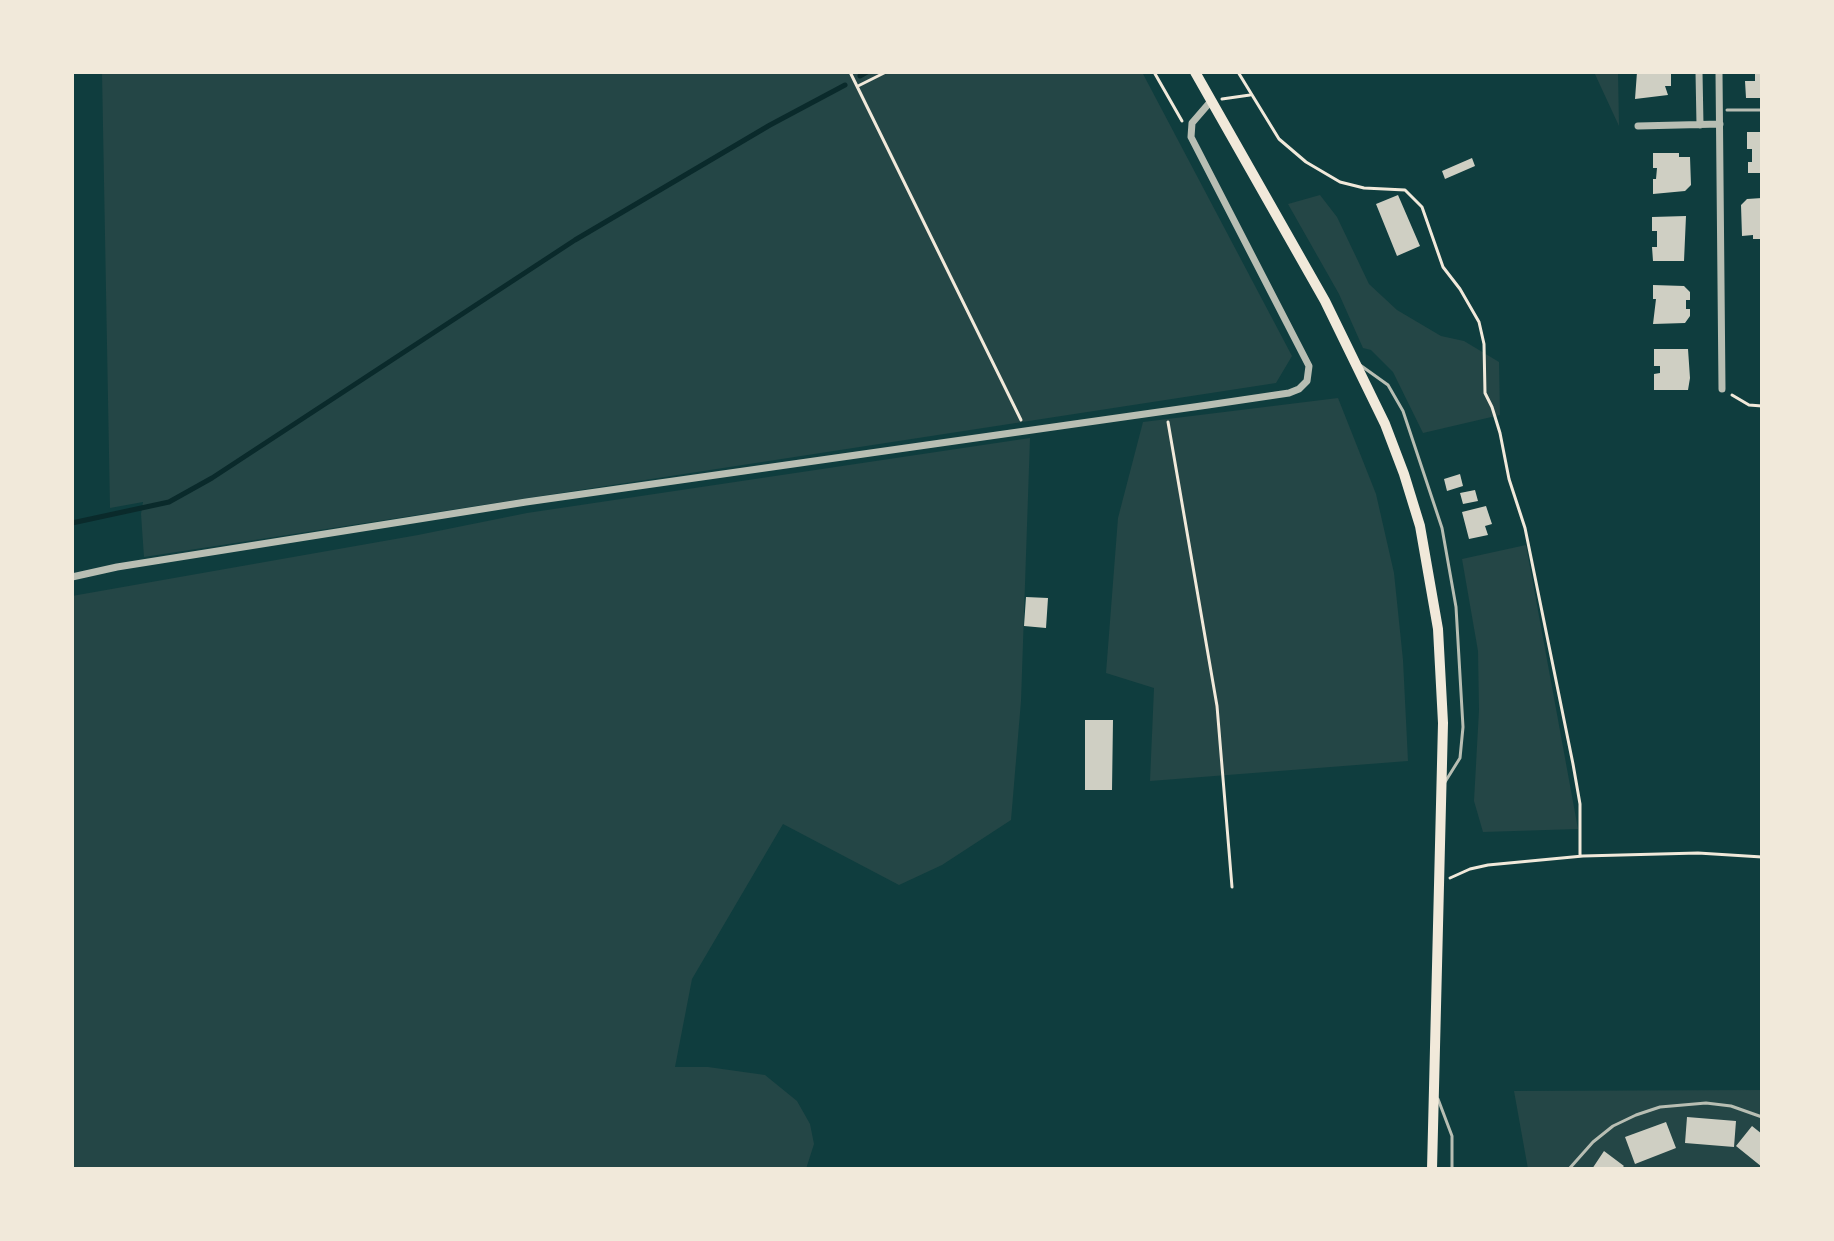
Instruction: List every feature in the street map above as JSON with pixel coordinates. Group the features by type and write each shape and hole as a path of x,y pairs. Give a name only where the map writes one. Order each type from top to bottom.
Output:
{"main road":[{"path":"1195,72 1325,301 1385,424 1420,526 1438,629 1443,723 1432,1169"}],"street":[{"path":"1699,72 1700,125"},
{"path":"1719,72 1722,389"},
{"path":"72,577 117,567 526,502 1166,411 1299,389 1307,381 1309,366 1191,137 1192,123 1211,101"},
{"path":"1638,126 1720,124"}],"lane":[{"path":"1727,110 1762,110"},
{"path":"1353,360 1388,385 1403,411 1442,528 1456,607 1463,727 1460,758 1441,789"},
{"path":"1433,1087 1452,1136 1452,1169"},
{"path":"1569,1169 1593,1142 1613,1126 1660,1107 1731,1106 1762,1117"}],"path":[{"path":"850,72 1021,416 1022,431"},
{"path":"858,86 886,72"},
{"path":"1154,72 1191,137"},
{"path":"1238,72 1279,139 1306,162 1340,182 1364,188 1405,190 1422,207 1443,267 1479,322 1484,344 1485,393 1500,433 1509,479 1525,528 1573,764 1580,804 1580,856"},
{"path":"1211,101 1250,95"},
{"path":"1722,389 1749,405 1762,406"},
{"path":"1166,411 1217,706 1232,887"},
{"path":"1439,883 1470,869 1488,865 1580,856 1698,853 1762,857"}],"shaded area":[{"path":"102,72 1142,72 1292,356 1276,383 144,557 143,502 110,508"},
{"path":"1594,72 1618,72 1619,126"},
{"path":"1320,195 1337,217 1369,284 1397,310 1441,336 1464,341 1499,362 1500,415 1423,433 1393,372 1371,350 1363,348 1339,294 1288,204"},
{"path":"1338,398 1376,494 1394,573 1403,660 1408,761 1150,781 1154,688 1106,673 1118,518 1143,422"},
{"path":"1030,438 1021,701 1011,820 942,865 899,885 783,824 692,979 675,1067 708,1067 765,1075 797,1101 810,1124 814,1144 806,1169 72,1169 72,596 527,513"},
{"path":"1526,545 1578,829 1483,832 1474,801 1479,710 1478,651 1462,559"},
{"path":"1762,1090 1762,1169 1528,1169 1514,1091"}],"building":[{"path":"1637,72 1671,72 1671,86 1665,86 1668,95 1635,99"},
{"path":"1755,72 1762,72 1762,98 1746,98 1745,81 1755,81"},
{"path":"1747,132 1762,132 1762,173 1748,173 1752,149 1747,149"},
{"path":"1653,153 1679,153 1679,157 1690,157 1691,185 1685,191 1653,194 1657,168 1653,168"},
{"path":"1472,158 1475,166 1445,179 1442,171"},
{"path":"1398,195 1420,246 1397,256 1376,204"},
{"path":"1762,198 1762,239 1753,239 1753,235 1742,236 1741,205 1747,199"},
{"path":"1686,216 1684,261 1653,261 1652,247 1657,247 1657,231 1652,231 1652,217"},
{"path":"1653,285 1684,286 1690,292 1686,309 1690,309 1690,316 1685,323 1653,324 1656,299 1653,299"},
{"path":"1654,349 1688,349 1688,390 1654,390 1654,374 1660,373 1660,366 1654,366"},
{"path":"1460,474 1463,486 1447,491 1444,479"},
{"path":"1475,490 1478,501 1463,504 1460,493"},
{"path":"1486,506 1492,524 1485,526 1488,535 1469,539 1462,512"},
{"path":"1026,597 1048,598 1046,628 1024,626"},
{"path":"1085,720 1113,720 1112,790 1085,790"},
{"path":"1687,1117 1736,1121 1734,1147 1685,1143"},
{"path":"1666,1122 1676,1148 1635,1164 1625,1137"},
{"path":"1752,1126 1762,1134 1762,1167 1736,1146"},
{"path":"1604,1151 1624,1166 1621,1169 1592,1169"}],"waterway":[{"path":"860,76 867,72"},
{"path":"72,523 169,502 212,478 575,240 770,125 845,85"}]}
